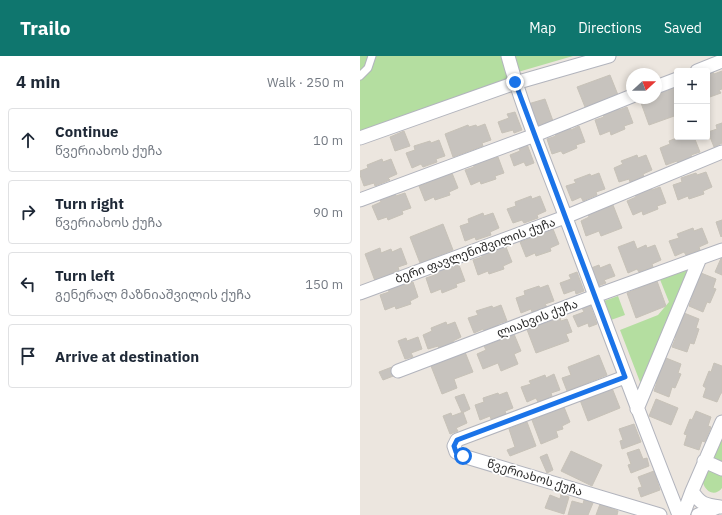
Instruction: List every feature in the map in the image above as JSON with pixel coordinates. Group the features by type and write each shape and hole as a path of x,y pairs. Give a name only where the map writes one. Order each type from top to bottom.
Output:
{"street":[{"path":"508,56 515,82 637,409 679,515"},
{"path":"360,138 515,82 609,56"},
{"path":"704,68 722,61"},
{"path":"662,85 674,80"},
{"path":"360,200 535,135 626,98"},
{"name":"ბერი ფავლენიშვილის ქუჩა","path":"360,293 566,217 722,152"},
{"name":"ლიახვის ქუჩა","path":"398,371 595,296 722,250"},
{"path":"637,409 700,258"},
{"name":"წვერიახოს ქუჩა","path":"625,377 457,440 454,446 456,452 463,456 660,515"},
{"path":"683,515 704,461 722,422"},
{"path":"704,461 722,468"},
{"path":"692,492 698,501 706,505 721,505"},
{"path":"698,515 721,505"}],"lane":[{"path":"360,76 368,68 372,56"}],"green space":[{"path":"360,56 501,56 508,79 360,133"},
{"path":"513,56 573,56 518,72"},
{"path":"692,264 642,387 620,330 658,315 669,302 659,277"},
{"path":"618,296 625,315 611,320 604,301"},
{"path":"722,434 722,464 711,459"},
{"path":"708,469 722,475 722,488 714,493 708,491 703,483"}],"building":[{"path":"722,71 722,89 719,90 721,93 710,97 710,73 713,72 714,74"},
{"path":"610,75 618,95 585,107 577,87"},
{"path":"674,88 674,116 649,125 641,104 662,104 662,92"},
{"path":"545,99 553,121 536,126 528,104"},
{"path":"627,107 633,123 624,126 625,129 611,135 610,131 600,135 595,120 604,117 602,114 618,108 619,110"},
{"path":"515,112 522,130 514,133 513,130 502,133 498,122 509,118 507,114"},
{"path":"722,123 722,143 714,147 710,137 710,131 717,129 716,125"},
{"path":"485,124 491,140 482,143 483,146 453,157 445,134 468,125 469,127 476,125 477,127"},
{"path":"579,126 585,142 576,145 577,148 563,154 561,151 552,154 547,139 556,136 554,133 570,127 571,130"},
{"path":"404,131 410,146 395,151 390,137"},
{"path":"674,139 695,140 700,152 691,155 693,159 678,164 677,161 666,165 660,148 670,144 669,141"},
{"path":"439,140 445,156 436,159 437,162 423,167 421,164 412,168 406,153 415,150 414,146"},
{"path":"527,144 534,163 526,166 524,162 514,166 510,155 520,151 519,147"},
{"path":"637,155 638,158 646,155 652,170 643,174 644,177 630,182 629,179 619,182 614,168 623,164 621,161"},
{"path":"498,157 504,173 495,176 496,179 481,184 480,181 471,185 465,170 474,167 473,163 488,158 489,160"},
{"path":"382,159 383,162 391,159 397,174 388,178 390,180 375,186 374,183 364,186 360,171 368,168 367,165"},
{"path":"706,172 712,187 703,191 704,194 689,199 688,196 678,200 673,185 682,182 681,178 696,173 697,175"},
{"path":"442,173 443,176 452,173 458,188 449,192 450,195 435,200 434,197 425,201 419,186 428,183 427,179"},
{"path":"599,173 605,189 596,192 597,195 583,201 581,197 572,201 566,186 576,183 574,180 590,174 591,176"},
{"path":"660,187 666,203 657,206 658,209 643,215 642,211 633,215 627,201 636,197 635,194 651,188 652,190"},
{"path":"395,193 396,196 405,193 411,208 402,211 403,214 388,220 387,217 378,220 372,206 381,202 380,199"},
{"path":"531,196 532,199 540,196 546,211 537,215 538,218 524,223 522,220 513,223 507,209 516,206 515,202"},
{"path":"613,205 622,228 601,236 599,231 586,236 581,221 589,217 588,214"},
{"path":"483,213 484,216 493,213 499,228 490,232 491,235 476,240 475,237 465,241 460,226 469,223 468,219"},
{"path":"722,220 722,236 721,237 716,222"},
{"path":"443,224 453,250 420,263 410,237"},
{"path":"693,228 694,231 702,228 708,243 699,247 700,250 686,255 684,252 675,256 669,241 679,238 677,234"},
{"path":"543,229 544,232 553,229 559,244 550,248 551,251 536,256 535,253 526,257 520,242 529,239 528,235"},
{"path":"634,241 637,249 646,245 647,248 655,245 661,260 652,264 653,267 639,272 637,269 628,273 618,247"},
{"path":"496,247 497,250 506,247 512,262 503,266 504,269 489,274 488,271 478,275 473,260 482,257 481,253"},
{"path":"380,248 381,253 391,249 392,252 401,248 407,264 398,267 399,270 375,281 365,254"},
{"path":"722,256 722,275 715,272"},
{"path":"610,264 615,276 604,280 606,283 598,286 591,268 599,265 600,268"},
{"path":"459,265 465,281 456,284 457,287 442,293 441,289 431,293 426,278 435,275 434,272 449,266 450,268"},
{"path":"577,272 584,291 576,294 575,290 564,294 560,283 571,279 569,275"},
{"path":"701,273 716,279 713,288 716,289 710,303 707,302 703,312 689,306 692,297 689,296 695,280 697,281"},
{"path":"657,281 666,306 636,318 627,293"},
{"path":"403,282 404,285 413,282 418,297 410,301 411,304 396,309 395,306 385,310 380,295 389,292 388,288"},
{"path":"548,285 554,301 545,304 547,307 532,312 531,309 521,313 516,298 525,295 524,291 539,286 540,288"},
{"path":"501,305 507,321 498,324 499,327 485,332 483,329 474,333 468,318 478,315 476,311"},
{"path":"590,305 597,324 589,327 588,323 578,327 573,316 584,312 582,308"},
{"path":"684,313 699,319 696,328 699,329 694,344 690,343 687,352 672,347 676,337 672,336 678,321 681,322"},
{"path":"559,315 561,321 567,319 572,332 566,334 569,341 536,353 526,327"},
{"path":"446,322 447,325 455,322 461,337 453,341 454,344 439,349 438,346 428,349 423,335 432,331 431,328"},
{"path":"514,334 521,351 514,354 518,364 501,371 498,363 483,369 477,354 486,350 484,346"},
{"path":"418,337 422,349 411,353 413,357 405,359 398,341 406,338 407,341"},
{"path":"465,352 473,372 454,379 457,388 442,394 431,366"},
{"path":"599,355 607,375 567,391 562,378 571,375 568,367"},
{"path":"666,358 681,364 678,373 681,374 675,388 672,387 669,397 654,391 657,382 654,381 660,365 662,366"},
{"path":"714,363 722,366 722,393 717,402 703,397 706,388 703,386"},
{"path":"392,367 396,375 383,380 379,372"},
{"path":"554,374 560,390 551,393 552,396 538,402 536,398 527,402 521,387 531,384 529,381 545,375 546,378"},
{"path":"612,388 620,408 588,421 580,400"},
{"path":"507,392 513,408 505,411 506,414 491,419 490,416 480,420 475,405 484,402 483,398 498,393 499,395"},
{"path":"464,394 470,409 462,413 455,397"},
{"path":"656,399 678,408 671,425 649,416"},
{"path":"555,407 556,410 564,407 570,422 562,426 563,429 556,431 558,437 541,444 532,420 541,417 540,413"},
{"path":"696,411 711,417 708,426 711,427 705,442 702,441 699,450 684,445 687,435 684,434 690,419 692,420"},
{"path":"463,412 467,423 456,428 458,431 450,434 443,416 451,413 452,416"},
{"path":"527,422 536,446 510,456 507,450 515,447 509,429"},
{"path":"634,424 641,442 622,449 620,441 623,440 619,429"},
{"path":"639,449 643,459 647,458 649,466 631,473 628,465 631,464 627,453"},
{"path":"571,451 602,465 592,486 561,471"},
{"path":"547,454 553,470 547,473 540,457"},
{"path":"654,471 660,490 641,497 638,488 642,487 638,477"},
{"path":"561,494 569,497 564,514 545,508 550,495 560,499"},
{"path":"584,500 593,503 588,515 568,515 572,501 583,504"},
{"path":"600,504 618,511 617,515 596,515"}],"route":[{"path":"463,456 456,452 454,446 457,440 625,377 515,82"}]}
